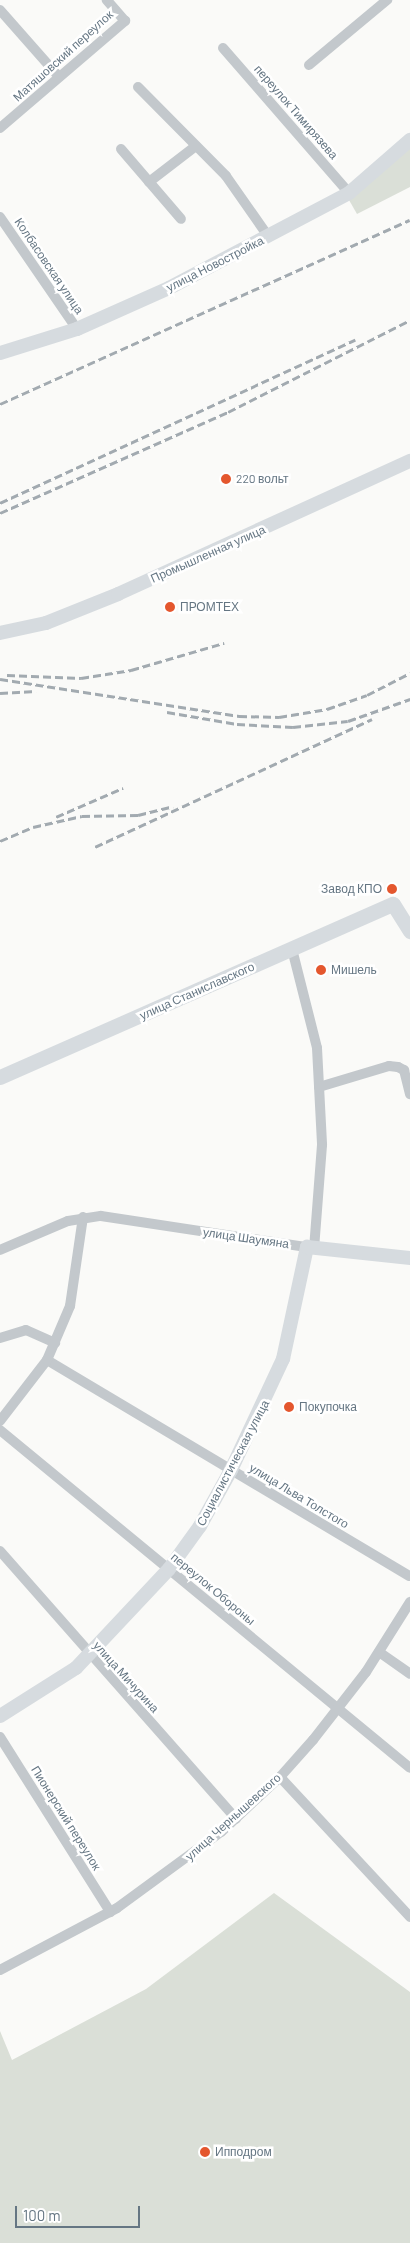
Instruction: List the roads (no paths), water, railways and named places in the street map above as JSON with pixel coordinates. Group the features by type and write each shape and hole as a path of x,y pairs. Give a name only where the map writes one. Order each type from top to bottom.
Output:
{"main road":[{"name":"улица Новостройка","path":"0,353 77,329 170,288 349,193 410,140"},
{"name":"Промышленная улица","path":"0,633 46,623 118,594 410,461"},
{"name":"улица Станиславского","path":"0,1077 393,904 410,931"},
{"name":"улица Шаумяна","path":"311,1248 410,1258"},
{"name":"Социалистическая улица","path":"0,1716 76,1668 169,1569 200,1526 231,1470 283,1359 311,1248"}],"street":[{"name":"Матяшовский переулок","path":"0,128 125,21 107,0"},
{"path":"309,64 387,0"},
{"path":"0,10 59,77"},
{"name":"переулок Тимирязева","path":"223,48 349,193"},
{"path":"138,87 226,176 268,236"},
{"path":"149,182 196,146"},
{"path":"121,149 181,219"},
{"name":"Колбасовская улица","path":"0,217 77,329"},
{"name":"Социалистическая улица","path":"292,949 317,1048 322,1144 311,1248"},
{"path":"319,1086 389,1066 404,1070 410,1094"},
{"name":"улица Шаумяна","path":"83,1217 102,1216 311,1248"},
{"path":"0,1250 83,1217 70,1306 55,1343 46,1360 0,1421"},
{"path":"0,1338 26,1330 55,1343"},
{"name":"улица Льва Толстого","path":"46,1360 410,1576"},
{"name":"переулок Обороны","path":"0,1430 410,1768"},
{"name":"улица Мичурина","path":"0,1551 236,1819"},
{"name":"улица Чернышевского","path":"0,1970 110,1912 188,1859 236,1819 280,1777 338,1709 379,1652 410,1602"},
{"path":"379,1652 410,1674"},
{"name":"Пионерский переулок","path":"0,1737 110,1912"},
{"path":"280,1777 410,1917"}],"railway":[{"path":"0,404 410,220"},
{"path":"0,513 228,412 410,320"},
{"path":"0,503 355,340"},
{"path":"7,675 81,678 131,670 224,643"},
{"path":"0,679 239,716 279,717 327,709 367,695 410,673"},
{"path":"0,693 36,691"},
{"path":"167,712 237,724 293,727 348,721 410,699"},
{"path":"95,847 372,719"},
{"path":"56,817 123,788"},
{"path":"0,841 33,827 82,816 138,815 173,806"}],"place":[{"name":"220 вольт","path":"226,479"},
{"name":"ПРОМТЕХ","path":"170,607"},
{"name":"Завод КПО","path":"392,889"},
{"name":"Мишель","path":"321,970"},
{"name":"Покупочка","path":"289,1407"},
{"name":"Ипподром","path":"205,2152"}]}
